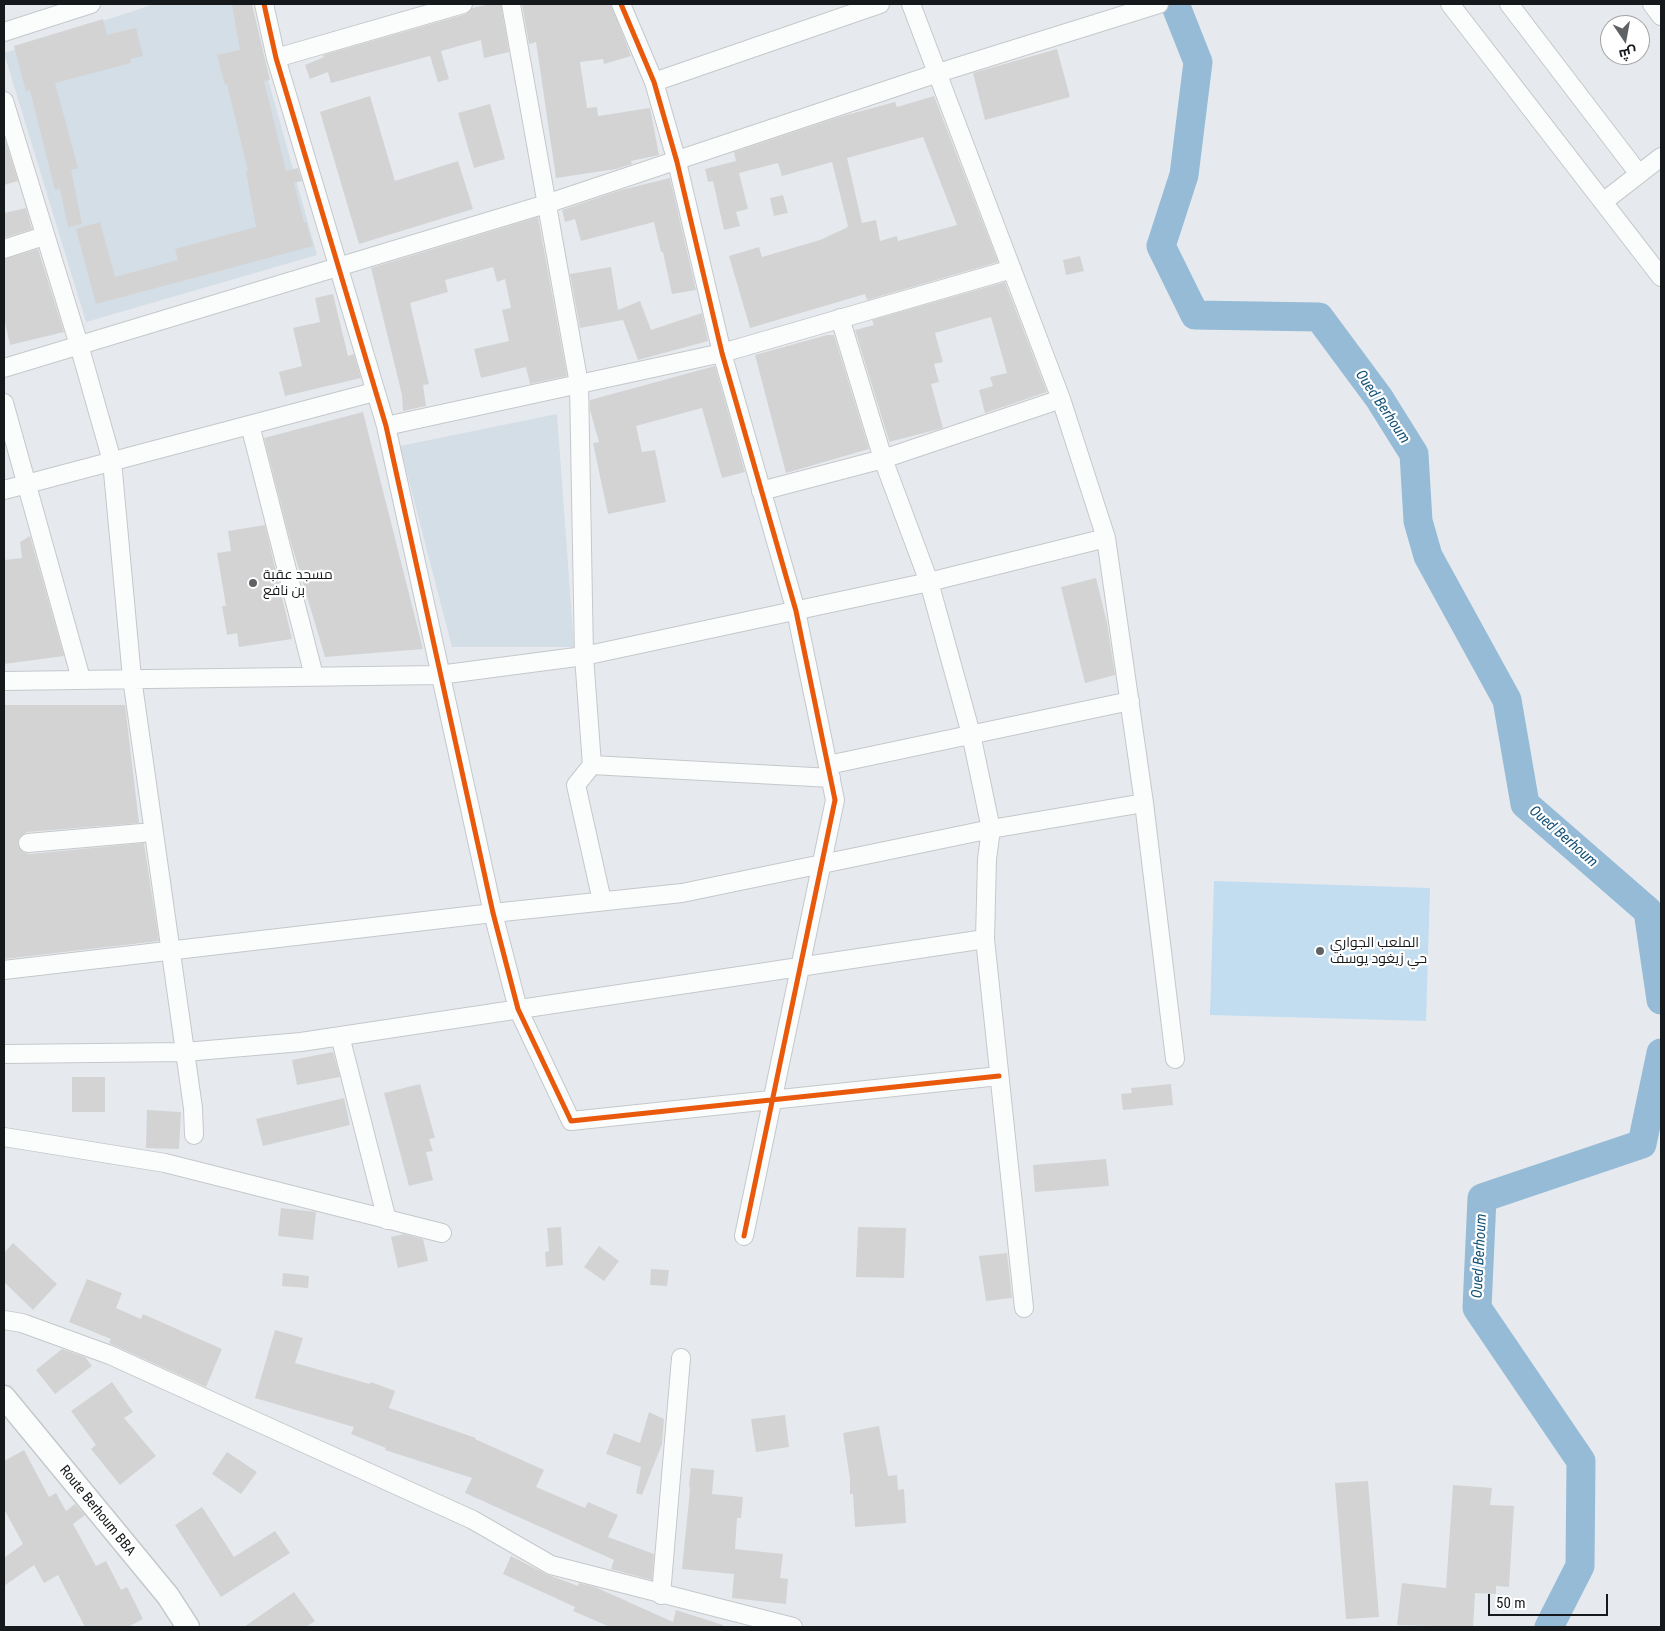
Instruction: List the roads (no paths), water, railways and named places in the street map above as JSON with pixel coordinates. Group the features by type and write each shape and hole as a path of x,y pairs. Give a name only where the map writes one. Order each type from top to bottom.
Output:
{"main road":[{"name":"Route Berhoum BBA","path":"4,1397 168,1596 188,1627"}],"street":[{"path":"4,32 91,4"},
{"path":"264,4 276,58 339,267 374,392 386,426 439,675 493,913 518,1009 571,1121 999,1076"},
{"path":"276,58 464,4"},
{"path":"511,4 579,384 584,656 592,766 576,785 602,902"},
{"path":"621,4 654,82 677,162 722,353 796,611 836,800 744,1236"},
{"path":"654,82 880,4"},
{"path":"912,4 1061,399 1106,538 1144,802 1175,1059"},
{"path":"1450,4 1661,277"},
{"path":"1509,4 1639,174"},
{"path":"1652,4 1661,16"},
{"path":"4,368 546,204 677,162 938,73 1153,5"},
{"path":"4,100 11,149 44,236 79,345 112,462 132,678 169,950 193,1108 194,1135"},
{"path":"1603,202 1661,157"},
{"path":"4,249 44,236"},
{"path":"386,426 722,353 1012,269"},
{"path":"840,318 883,459 929,582 971,734 991,829 987,859 985,939 1024,1308"},
{"path":"4,490 374,392"},
{"path":"761,491 883,459 1061,399"},
{"path":"4,404 28,484 81,679"},
{"path":"250,425 314,676"},
{"path":"4,681 439,675 584,656 929,582 1106,538"},
{"path":"592,766 829,771 971,734 1130,701"},
{"path":"4,970 682,893 991,829 1144,802"},
{"path":"28,843 153,832"},
{"path":"4,1054 185,1052 301,1042 985,939"},
{"path":"340,1036 387,1220"},
{"path":"4,1137 165,1163 442,1233"},
{"path":"4,1320 22,1323 110,1356 473,1520 551,1565 793,1627"},
{"path":"662,1594 681,1358"}],"waterway":[{"name":"Oued Berhoum","path":"1175,4 1198,62 1184,175 1161,246 1195,315 1319,317 1379,398 1414,454 1418,521 1428,556 1507,700 1525,804 1648,911 1661,1000"},
{"name":"Oued Berhoum","path":"1549,1627 1580,1566 1581,1461 1477,1308 1482,1198 1642,1144 1661,1053"}],"place":[{"name":"مسجد عقبة بن نافع","path":"253,583"},
{"name":"الملعب الجواري حي زيغود يوسف","path":"1320,951"}]}
